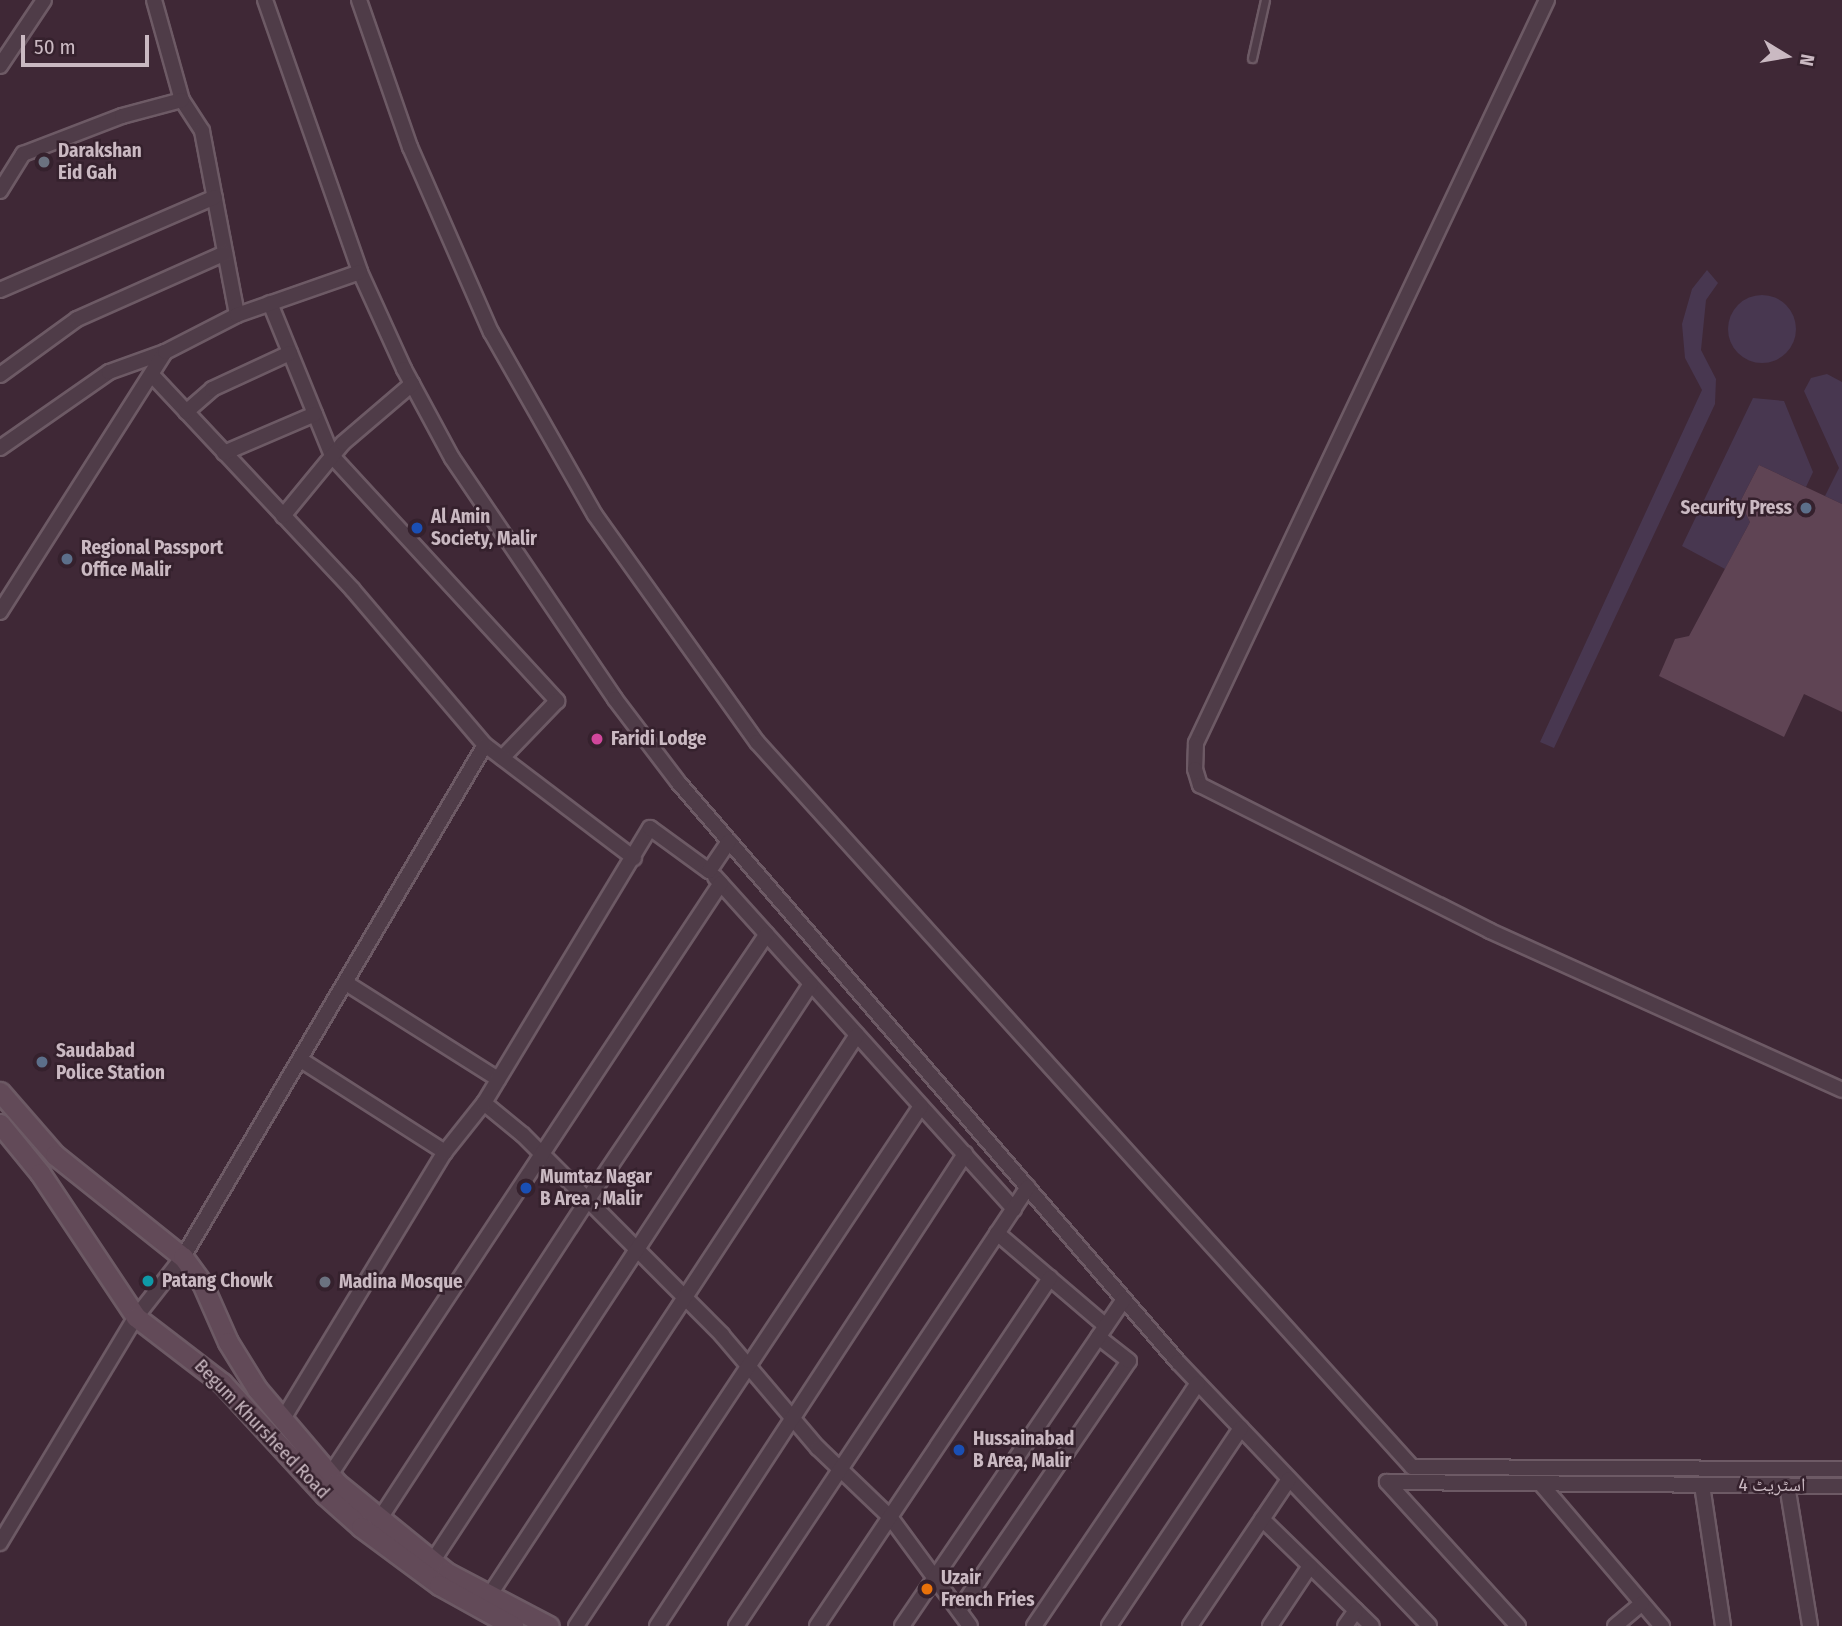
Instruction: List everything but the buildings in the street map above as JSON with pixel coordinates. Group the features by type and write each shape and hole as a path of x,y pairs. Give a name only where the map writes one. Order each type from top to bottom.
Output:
{"main road":[{"name":"Begum Khursheed Road","path":"0,1092 55,1155 183,1257 202,1283 236,1354 283,1419 330,1475 379,1520 432,1562 489,1596 550,1626"},
{"name":"Begum Khursheed Road","path":"0,1124 40,1173 136,1317 222,1383 325,1495 361,1527 439,1584 513,1626"}],"street":[{"path":"1,61 44,0"},
{"path":"154,0 182,100 202,131 237,315"},
{"path":"265,0 360,272 412,384 452,458 615,699 729,841 1124,1299 1198,1383 1429,1626"},
{"path":"359,0 410,147 491,331 595,515 757,741 1412,1467 1842,1469"},
{"path":"1547,0 1196,743 1195,769 1200,785 1478,925 1842,1090"},
{"path":"0,191 23,154 122,116 182,100"},
{"path":"0,290 215,197"},
{"path":"0,375 77,319 225,253"},
{"path":"0,448 109,372 165,352 237,315 360,272"},
{"path":"270,303 332,456 557,701 502,758"},
{"path":"0,612 165,352"},
{"path":"186,412 212,389 290,352"},
{"path":"152,375 353,590 485,745 634,858"},
{"path":"283,516 332,456 412,384"},
{"path":"224,453 315,414"},
{"path":"0,1543 136,1317 183,1257 485,745"},
{"path":"283,1419 445,1152 484,1103 650,828 709,871 721,883 1014,1209"},
{"path":"709,871 729,841"},
{"path":"330,1475 721,883"},
{"path":"379,1520 586,1202 767,934"},
{"path":"346,983 498,1079"},
{"path":"432,1562 811,984"},
{"path":"489,1596 687,1299 858,1035"},
{"path":"301,1060 445,1152"},
{"path":"484,1103 541,1154 635,1251 687,1299 839,1470 890,1517 970,1626"},
{"path":"576,1626 921,1106"},
{"path":"657,1626 965,1154"},
{"path":"736,1626 1028,1187"},
{"path":"959,1610 1129,1361 1050,1279 997,1233"},
{"path":"817,1626 1050,1279"},
{"path":"902,1626 1124,1299"},
{"path":"1034,1626 1198,1383"},
{"path":"1109,1626 1241,1428"},
{"path":"1190,1626 1289,1479"},
{"name":"اسٹریٹ 4","path":"1518,1626 1387,1482 1842,1486"},
{"path":"1541,1484 1662,1626"},
{"path":"1702,1485 1723,1626"},
{"path":"1787,1485 1810,1626"},
{"path":"1262,1519 1372,1626"},
{"path":"1270,1626 1310,1566"},
{"path":"1615,1626 1642,1603"},
{"path":"1345,1626 1356,1610"}],"lane":[{"path":"1252,58 1265,0"}],"shaded area":[{"path":"1707,270 1718,283 1706,300 1701,350 1716,379 1715,404 1554,748 1540,742 1702,390 1685,358 1682,324 1692,289"},
{"path":"1755,295 1769,295 1781,300 1791,310 1796,329 1791,348 1781,358 1769,363 1755,363 1743,358 1733,348 1728,336 1728,322 1733,310 1743,300"},
{"path":"1827,374 1842,382 1842,504 1825,496 1839,468 1804,391 1811,378"},
{"path":"1753,398 1784,401 1813,472 1806,487 1759,465 1740,502 1750,522 1725,569 1682,546"}],"place":[{"name":"Darakshan Eid Gah","path":"44,162"},
{"name":"Security Press","path":"1806,508"},
{"name":"Al Amin Society, Malir","path":"417,528"},
{"name":"Regional Passport Office Malir","path":"67,559"},
{"name":"Faridi Lodge","path":"597,739"},
{"name":"Saudabad Police Station","path":"42,1062"},
{"name":"Mumtaz Nagar B Area , Malir","path":"526,1188"},
{"name":"Patang Chowk","path":"148,1281"},
{"name":"Madina Mosque","path":"325,1282"},
{"name":"Hussainabad B Area, Malir","path":"959,1450"},
{"name":"Uzair French Fries","path":"927,1589"}]}
